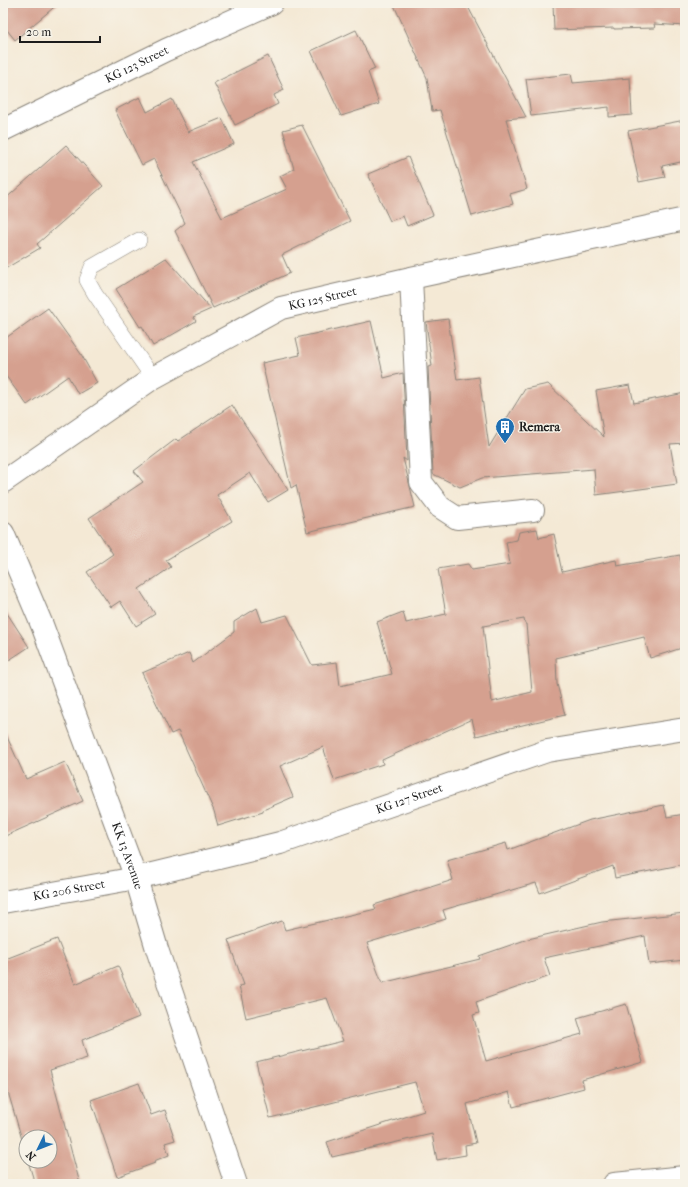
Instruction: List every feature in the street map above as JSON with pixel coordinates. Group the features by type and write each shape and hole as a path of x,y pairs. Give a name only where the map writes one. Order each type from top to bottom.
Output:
{"street":[{"name":"KG 123 Street","path":"3,130 166,50 272,3"},
{"name":"KG 125 Street","path":"3,482 154,378 281,308 411,278 685,219"},
{"path":"411,278 421,482 440,507 456,518 533,510"},
{"name":"KK 13 Avenue","path":"3,533 42,626 136,878 157,949 236,1184"},
{"name":"KG 127 Street","path":"136,878 280,843 547,751 685,729"},
{"name":"KG 206 Street","path":"3,902 136,878"},
{"path":"614,1184 685,1178"}],"lane":[{"path":"139,240 92,267 87,280 95,294 154,378"}],"building":[{"path":"3,3 59,3 15,40 3,25"},
{"path":"393,3 466,3 526,117 506,119 527,189 510,194 513,204 472,216 440,110 432,111 427,78"},
{"path":"553,3 685,3 685,26 654,24 655,28 554,30"},
{"path":"356,30 375,69 368,72 379,104 341,116 311,51"},
{"path":"268,56 284,90 274,95 278,104 235,125 214,83"},
{"path":"571,74 573,83 630,78 632,115 609,117 609,107 531,116 526,79"},
{"path":"140,97 147,112 172,99 188,132 222,118 234,144 193,162 222,218 287,189 280,176 294,169 283,130 302,125 350,221 282,255 290,273 213,308 175,231 185,223 154,159 142,165 115,110"},
{"path":"685,120 685,161 662,166 665,177 639,182 628,131"},
{"path":"66,145 103,186 37,244 40,248 3,270 3,201"},
{"path":"408,157 433,215 407,226 403,216 390,221 368,174"},
{"path":"166,258 211,309 193,317 196,321 153,346 142,326 140,327 116,289"},
{"path":"48,308 81,354 97,383 78,394 68,376 27,405 3,372 3,340"},
{"path":"448,319 457,380 479,377 489,447 525,389 548,384 604,437 596,391 630,385 634,403 685,393 685,443 670,444 677,484 596,495 594,469 482,478 460,487 433,474 428,367 432,366 426,322"},
{"path":"371,321 384,378 403,373 407,461 403,458 415,507 307,532 296,485 291,488 262,363 300,355 296,338"},
{"path":"232,405 288,490 268,502 250,473 217,495 232,521 166,560 171,567 139,589 155,614 136,626 120,601 111,607 87,572 113,554 89,518 143,482 134,471 176,439 178,441"},
{"path":"537,529 539,538 554,534 562,572 616,560 617,566 680,555 685,586 685,647 650,658 644,637 556,658 557,684 565,715 476,736 472,719 382,760 383,764 334,780 323,747 280,766 293,797 263,810 263,812 218,826 214,811 178,731 171,734 142,673 189,653 193,663 234,632 234,622 257,608 262,622 287,615 312,665 337,662 340,686 392,674 377,622 403,612 406,623 446,614 438,569 468,564 472,570 510,564 506,542 517,540 519,532","holes":["524,619 532,692 492,702 483,626"]},
{"path":"3,607 29,647 3,664"},
{"path":"3,728 26,779 65,762 83,801 3,837"},
{"path":"664,805 667,817 685,814 685,864 615,878 613,866 540,893 536,883 443,910 446,919 367,943 382,983 480,959 479,956 528,939 602,922 685,913 685,960 649,964 645,936 544,958 550,976 476,1002 479,1013 473,1015 486,1061 582,1034 577,1018 626,1004 643,1062 582,1080 584,1088 513,1107 509,1092 467,1104 476,1143 465,1145 466,1155 437,1160 432,1134 332,1157 327,1142 424,1111 415,1082 270,1118 256,1062 343,1041 327,998 246,1018 239,986 244,985 228,940 282,921 285,930 376,909 374,905 453,880 447,860 506,843 508,850 590,820"},
{"path":"57,939 75,984 118,966 139,1017 82,1040 87,1058 50,1070 80,1184 35,1184 30,1169 58,1169 58,1129 19,1129 3,1075 3,960"},
{"path":"139,1083 151,1115 165,1110 175,1140 165,1143 169,1155 154,1161 155,1163 117,1177 91,1100"}],"place":[{"name":"Remera","path":"505,444"}]}
